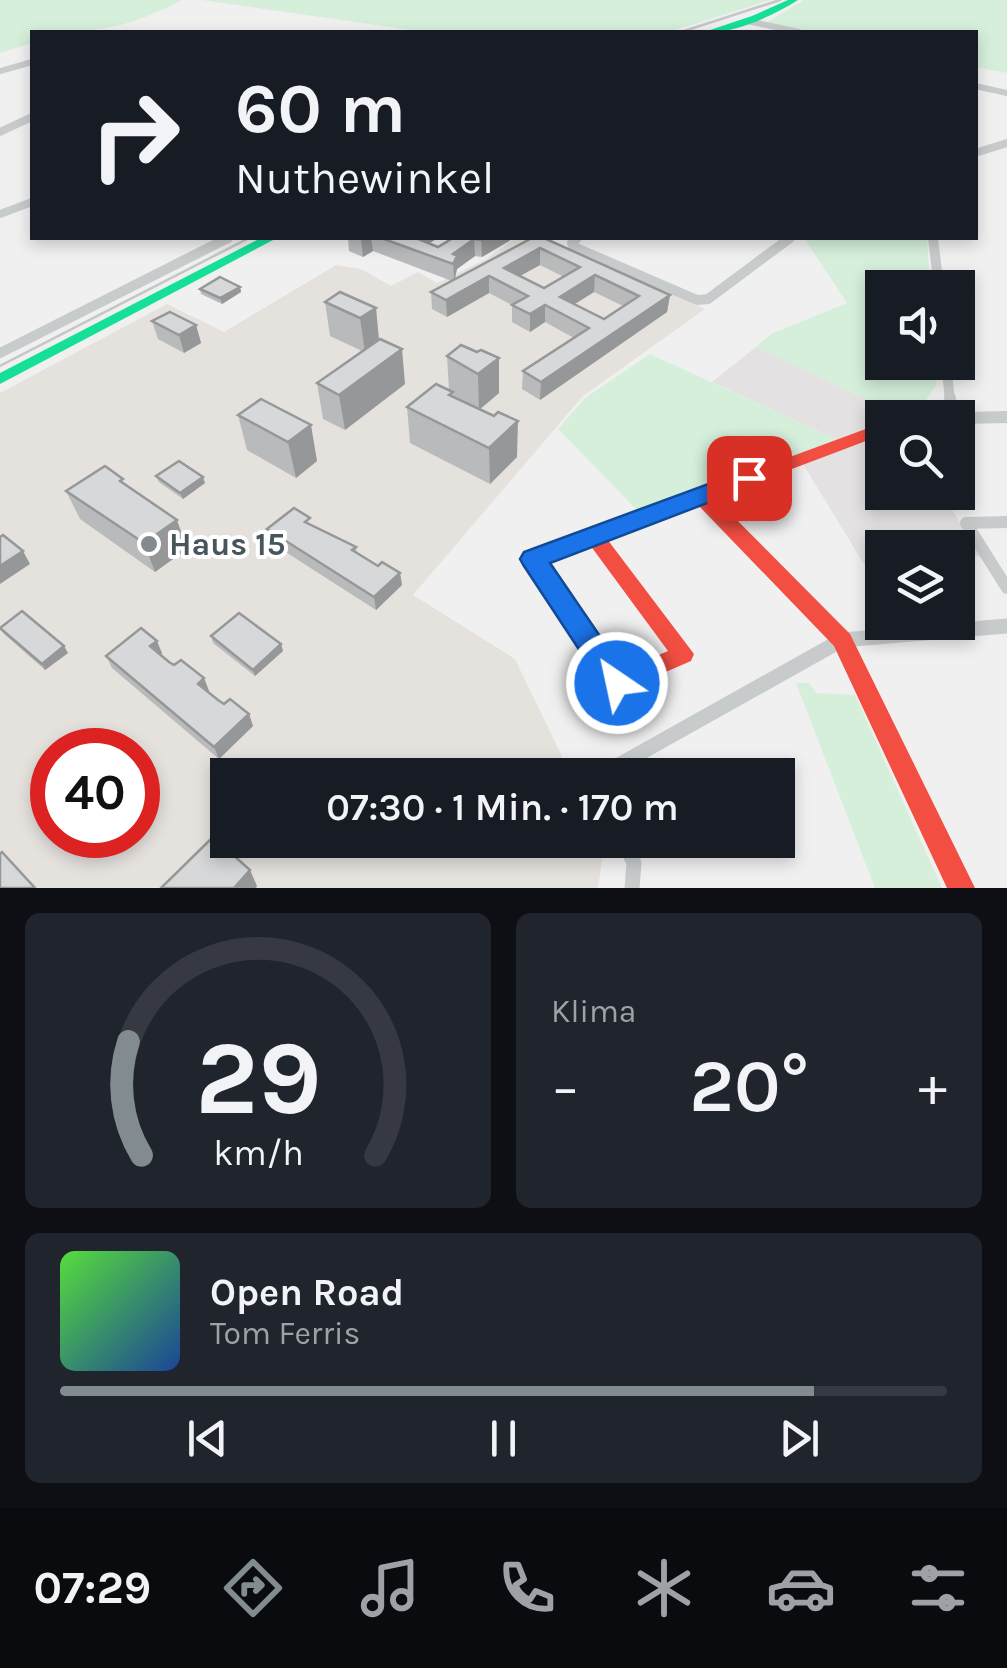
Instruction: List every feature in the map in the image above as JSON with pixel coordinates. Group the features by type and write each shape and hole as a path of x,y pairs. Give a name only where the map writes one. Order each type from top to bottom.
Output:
{"street":[{"path":"715,30 794,0"},
{"path":"747,21 790,30"},
{"path":"0,71 30,63"},
{"path":"978,87 1007,93"},
{"path":"0,132 30,118"},
{"path":"978,152 1007,142"},
{"path":"0,214 30,203"},
{"path":"0,353 224,240"},
{"path":"0,379 266,240"},
{"path":"576,242 698,300 708,299 787,240"},
{"path":"933,240 936,270"},
{"path":"975,418 1007,417"},
{"path":"594,536 683,654 617,683 533,559 700,495 865,436"},
{"path":"700,495 842,640 961,888"},
{"path":"1007,522 966,523 1007,588"},
{"path":"631,758 842,640 1006,628"},
{"path":"632,858 632,888"}],"shaded area":[{"path":"513,240 548,240 705,309 583,396 413,595 515,659 563,758 210,758 210,858 602,858 598,888 0,888 0,393 167,304 224,332 336,265 361,269 391,286 418,272 437,283 486,259"},
{"path":"756,347 869,400 865,400 865,432 840,441 712,382"},
{"path":"865,442 865,510 952,510 964,530 865,530 864,564 803,464"}],"green space":[{"path":"0,0 183,0 143,18 110,27 30,30 30,44 0,53"},
{"path":"202,0 771,0 674,30 411,30"},
{"path":"804,0 1007,0 1007,73 978,68 978,30 796,30 764,24"},
{"path":"805,240 927,240 929,270 865,270 865,380 936,380 926,400 869,400 756,347 771,334 847,303"},
{"path":"650,354 840,441 642,515 558,429 585,398"},
{"path":"796,683 809,683 816,693 855,695 942,888 875,888"}],"building":[{"path":"387,240 421,240 438,247 450,240 473,240 453,254 457,256 453,264"},
{"path":"528,240 548,240 670,295 541,382 523,371 589,328 545,305 530,314 512,305 528,296 489,276 446,300 431,292","holes":["540,248 580,267 544,288 504,268","595,275 639,296 604,319 560,297"]},
{"path":"220,277 240,287 220,298 200,289"},
{"path":"340,292 376,308 360,318 325,302"},
{"path":"170,312 196,325 179,335 152,321"},
{"path":"380,339 402,349 339,395 317,383"},
{"path":"461,345 499,358 478,374 447,356"},
{"path":"436,384 453,392 449,395 494,416 498,412 518,421 489,448 407,407"},
{"path":"261,399 311,425 288,442 238,415"},
{"path":"179,461 203,477 180,493 156,476"},
{"path":"105,466 177,520 144,543 66,491"},
{"path":"294,508 310,518 305,522 356,547 352,550 378,566 382,562 400,573 374,597 267,529"},
{"path":"3,535 23,551 0,566 0,537"},
{"path":"22,611 64,646 42,664 0,628"},
{"path":"239,613 281,644 253,670 211,636"},
{"path":"141,628 157,641 150,646 169,662 174,665 181,660 204,678 198,684 218,700 224,704 230,699 249,714 214,747 106,656"},
{"path":"210,840 210,858 237,858 250,870 234,888 161,888"},
{"path":"2,852 35,888 0,888"}],"tram line":[{"path":"687,30 780,0"},
{"path":"0,366 245,240"}],"traffic: fast":[{"path":"715,30 755,18 794,0"},
{"path":"0,379 266,240"}],"traffic: jam":[{"path":"594,536 865,435"},
{"path":"700,495 842,640 961,888"},
{"path":"594,536 683,654 617,683 533,559 594,536"}],"place":[{"name":"Haus 15","path":"149,544"}],"route":[{"path":"617,683 533,559 749,478"}]}
